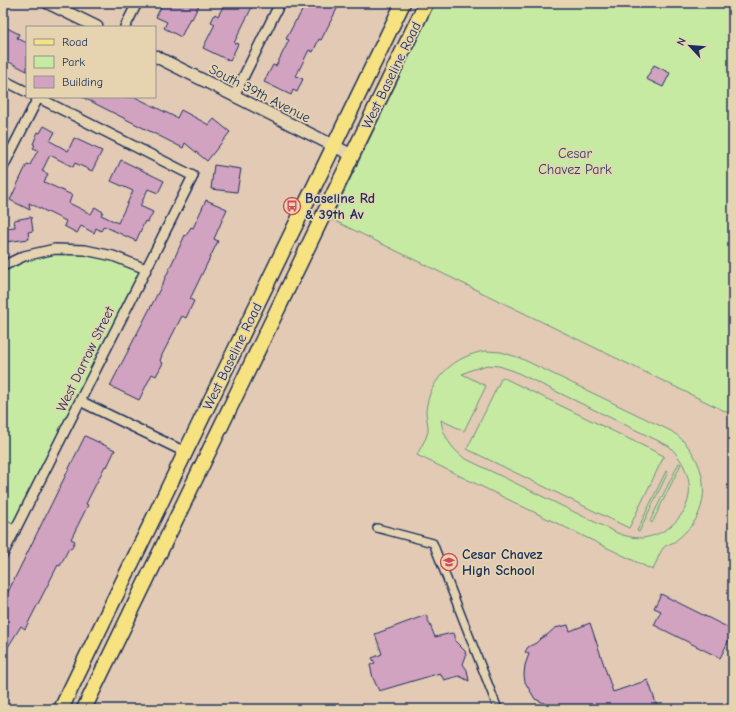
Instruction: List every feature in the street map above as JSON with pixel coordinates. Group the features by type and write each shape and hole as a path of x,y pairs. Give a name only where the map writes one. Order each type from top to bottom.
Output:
{"main road":[{"name":"West Baseline Road","path":"61,709 403,3"},
{"name":"West Baseline Road","path":"84,709 426,3"}],"street":[{"path":"48,3 95,26"},
{"path":"126,26 137,3"},
{"path":"234,96 280,3"},
{"name":"South 39th Avenue","path":"156,57 352,155"},
{"path":"3,80 26,92"},
{"path":"3,166 37,98"},
{"name":"West Darrow Street","path":"3,554 193,176 39,98"},
{"path":"3,266 24,256 55,249 85,250 113,256 146,269"},
{"path":"80,401 185,452"},
{"path":"3,524 15,531"},
{"path":"376,528 433,543 498,709"}],"green space":[{"name":"Cesar Chavez Park","path":"435,3 733,3 733,415 331,219"},
{"path":"85,250 146,269 15,531 3,524 3,266 24,256"},
{"path":"486,351 501,352 520,358 671,431 690,449 697,461 701,474 703,500 699,513 692,525 674,542 663,548 653,570 417,455 428,432 426,411 428,399 432,389 438,379 454,363 475,353","holes":["487,365 499,366 514,371 669,446 683,464 689,485 689,496 681,516 669,528 654,535 642,538 626,536 617,533 464,458 448,441 441,420 464,431 486,386 462,374"]},
{"path":"502,377 664,456 629,528 467,449"},
{"path":"679,463 681,464 652,523 650,521"},
{"path":"666,471 668,472 639,532 637,531"}],"building":[{"path":"163,3 200,3 192,19 190,18 181,37 164,28 167,22 156,17"},
{"path":"225,3 254,3 234,43 238,44 230,61 203,48 215,24 211,22 215,14 218,16"},
{"path":"306,3 340,3 321,40 319,39 313,52 309,50 296,76 303,79 297,92 293,90 291,95 264,82 273,65 276,66 289,40 286,39"},
{"path":"3,26 19,34 17,38 26,42 26,70 3,59"},
{"path":"654,65 670,73 663,87 646,79"},
{"path":"84,98 137,98 177,118 181,110 209,125 214,119 230,132 207,161 185,143 183,148"},
{"path":"44,126 55,132 50,141 68,151 74,138 102,151 92,171 75,163 73,167 50,155 42,171 48,174 44,182 72,195 69,203 91,214 95,207 103,212 101,215 118,223 133,191 111,181 121,160 164,181 158,193 148,189 140,206 153,212 148,222 145,221 136,241 104,226 101,231 96,228 94,233 81,226 77,233 64,226 66,221 29,203 30,210 10,200 27,164 30,165 38,150 33,148 35,145 33,144 38,132 40,133"},
{"path":"214,165 241,169 237,192 211,189"},
{"path":"206,200 227,209 214,239 218,241 190,299 194,301 186,318 182,316 162,355 160,361 163,363 156,376 152,374 139,400 110,386 162,285 185,235 186,236 191,227 193,228"},
{"path":"31,217 33,231 28,232 29,239 6,242 5,228 15,227 14,220"},
{"path":"85,436 115,450 107,467 105,466 86,504 88,505 71,539 75,541 71,549 69,548 60,566 58,565 25,629 21,626 3,655 3,602"},
{"path":"661,594 733,630 720,658 654,625 661,611 654,608"},
{"path":"426,615 435,637 452,633 455,635 455,641 465,651 466,656 463,664 467,670 469,681 459,676 444,680 440,673 379,691 373,678 370,665 375,663 372,658 382,654 375,634"},
{"path":"590,623 613,692 648,680 658,709 550,709 549,705 535,699 525,682 524,675 525,665 529,654 525,652 528,647 536,643 555,628 568,625 570,631"}],"place":[{"name":"Baseline Rd & 39th Av","path":"292,206"},
{"name":"Cesar Chavez High School","path":"449,562"}]}
